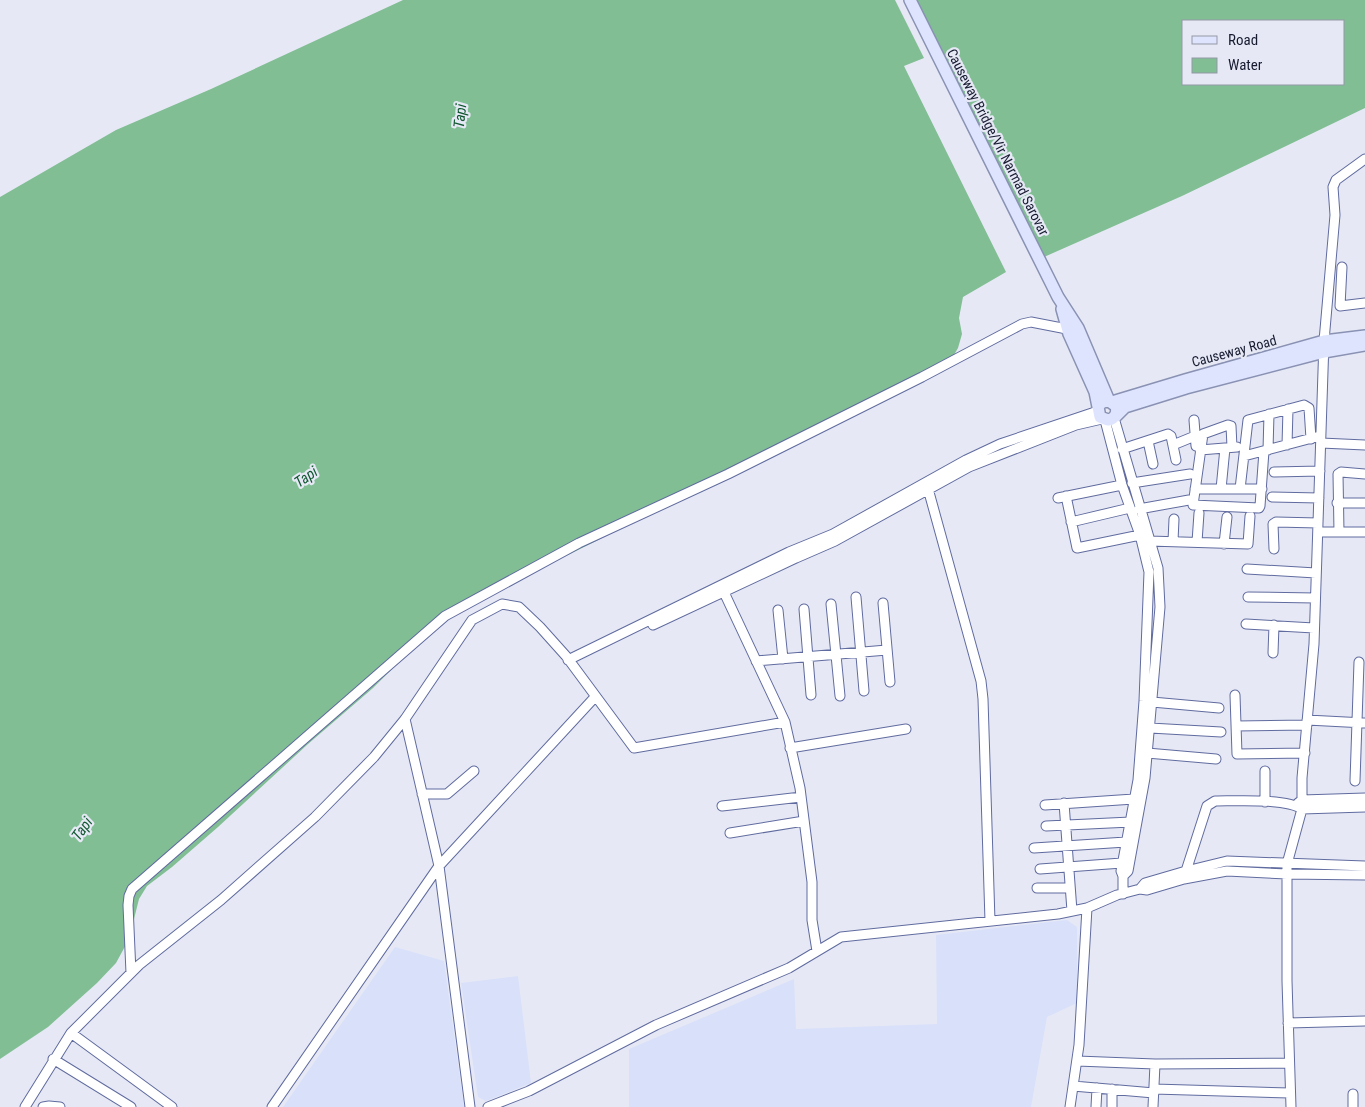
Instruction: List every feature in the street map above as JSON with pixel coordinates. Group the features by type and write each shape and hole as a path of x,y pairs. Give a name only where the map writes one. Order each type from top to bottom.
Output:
{"main road":[{"name":"Causeway Bridge/Vir Narmad Sarovar","path":"910,0 1058,297"},
{"path":"1058,297 1078,328 1110,401 1117,409 1105,415 1067,329 1058,297"},
{"name":"Causeway Road","path":"1365,336 1324,347 1125,407 1105,415 1102,402 1184,380 1324,347 1365,345"}],"street":[{"path":"1291,1107 1288,1023 1287,864 1300,804 1314,628 1324,347 1335,215 1333,184 1365,159"},
{"path":"1342,267 1340,306 1365,303"},
{"path":"131,973 128,906 132,890 445,616 579,543 728,474 922,377 1022,324 1031,322 1067,329"},
{"path":"1240,489 1248,420 1304,405 1307,406 1311,439"},
{"path":"1287,445 1288,409"},
{"path":"1221,489 1232,428 1228,425 1203,434 1198,448 1193,505 1256,508 1260,506 1268,414"},
{"path":"1105,415 1122,449 1132,483 1135,508 1149,572 1144,701 1138,780 1121,870 1124,876 1123,894"},
{"path":"1105,415 1122,485 1135,508 1158,568 1160,596 1148,753 1128,871 1124,876"},
{"path":"570,662 723,589 835,541 927,486 1006,452 1105,415"},
{"path":"1194,420 1198,448"},
{"path":"1122,449 1168,434 1171,436 1176,460"},
{"path":"1173,445 1195,436"},
{"path":"1244,456 1311,439 1365,445"},
{"path":"1148,441 1153,464"},
{"path":"1198,448 1245,446"},
{"path":"1274,472 1320,471"},
{"path":"1339,532 1338,474 1342,472 1365,474"},
{"path":"1132,483 1190,474"},
{"path":"1122,485 1062,497 1071,522 1077,548 1140,534"},
{"path":"927,486 981,681 990,921"},
{"path":"1195,488 1262,489"},
{"path":"1272,497 1319,498"},
{"path":"1071,522 1135,508 1189,500"},
{"path":"1337,503 1365,503"},
{"path":"1197,542 1199,514"},
{"path":"1149,541 1248,544 1250,516"},
{"path":"1224,544 1227,517"},
{"path":"1173,541 1174,519"},
{"path":"1274,549 1273,524 1276,522 1339,532 1365,532"},
{"path":"1247,569 1316,573"},
{"path":"723,589 785,722 801,797 812,882 812,920 817,951"},
{"path":"1149,598 1160,596"},
{"path":"856,597 864,691"},
{"path":"1248,597 1316,598"},
{"path":"883,603 890,682"},
{"path":"25,1107 71,1033 131,973 221,900 315,817 374,757 405,719 472,620 502,604 519,607 540,626 570,662 634,748 785,722"},
{"path":"830,604 840,696"},
{"path":"804,609 811,695"},
{"path":"778,610 783,659"},
{"path":"1246,624 1314,628"},
{"path":"1273,653 1274,625"},
{"path":"756,661 887,650"},
{"path":"1356,781 1361,722 1359,662"},
{"path":"1235,696 1237,754 1304,753"},
{"path":"272,1107 439,866 595,697"},
{"path":"1152,702 1219,708"},
{"path":"405,719 439,866 470,1107"},
{"path":"1236,726 1361,722"},
{"path":"1150,728 1221,732"},
{"path":"790,748 906,729"},
{"path":"1148,753 1216,759"},
{"path":"422,794 447,794 474,771"},
{"path":"1265,802 1266,771"},
{"path":"722,806 801,797"},
{"path":"1300,804 1365,798"},
{"path":"1045,805 1134,799"},
{"path":"1186,871 1207,806 1215,801 1365,807"},
{"path":"1064,804 1072,911"},
{"path":"730,833 804,821"},
{"path":"1046,826 1131,822"},
{"path":"1034,848 1126,842"},
{"path":"1140,889 1145,883 1227,861 1365,866"},
{"path":"1040,869 1122,863"},
{"path":"488,1107 529,1091 656,1025 789,968 840,937 1058,914 1087,908 1140,889 1147,890 1227,871 1365,875"},
{"path":"1037,888 1069,888"},
{"path":"1070,1107 1079,1045 1087,908"},
{"path":"1288,1023 1365,1021"},
{"path":"71,1033 172,1107"},
{"path":"54,1059 131,1107"},
{"path":"1077,1061 1155,1064 1289,1064"},
{"path":"1153,1107 1155,1064"},
{"path":"1073,1086 1154,1091 1290,1092"},
{"path":"1096,1107 1097,1088"},
{"path":"1112,1089 1112,1107"},
{"path":"1353,1094 1353,1107"},
{"path":"43,1107 60,1107"}],"shaded area":[{"path":"1067,920 1077,927 1077,1003 1047,1017 1031,1107 629,1107 629,1049 794,979 796,1029 937,1024 936,935"},
{"path":"395,947 444,961 464,1107 283,1107"},
{"path":"518,976 531,1083 486,1101 478,1097 461,983"}],"water":[{"name":"Tapi","path":"403,0 895,0 924,58 904,66 1006,272 963,297 959,318 962,334 958,348 951,360 800,440 463,607 423,638 373,688 308,744 218,827 147,886 139,899 129,939 116,963 97,983 48,1027 0,1059 0,197 116,130 211,89"},
{"path":"916,0 1365,0 1365,108 1182,196 1044,257"}]}
